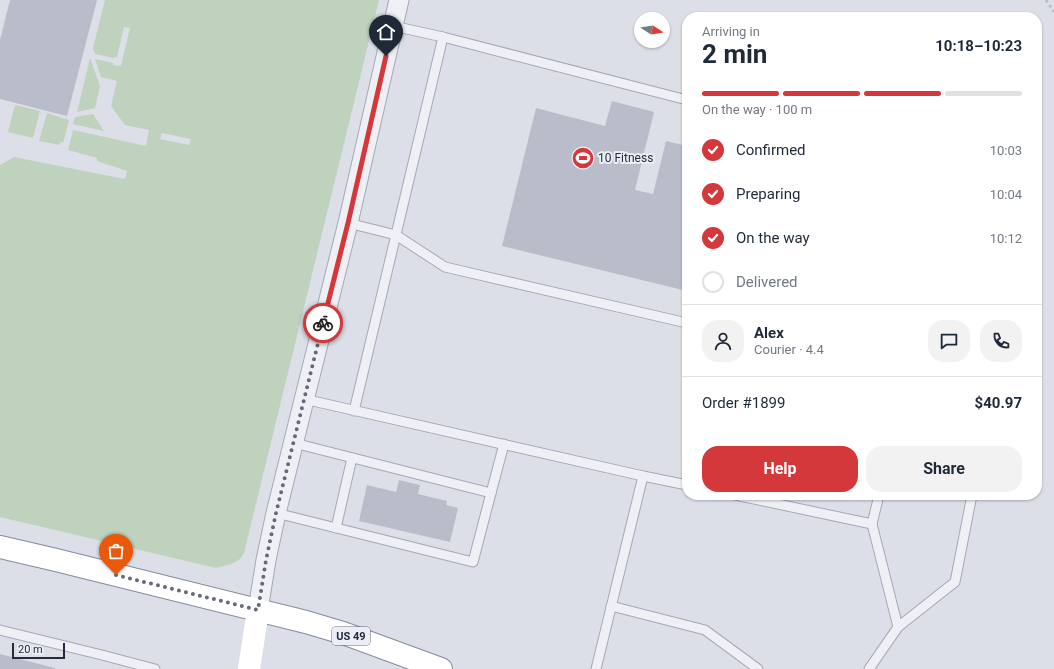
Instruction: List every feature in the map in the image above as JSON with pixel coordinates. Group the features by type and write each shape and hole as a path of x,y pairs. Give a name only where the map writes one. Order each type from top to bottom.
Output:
{"main road":[{"name":"US 49","path":"0,547 306,622 343,633 441,669"},
{"path":"249,669 258,610"}],"street":[{"path":"258,610 266,560 276,513 348,223 399,0"}],"lane":[{"path":"393,26 443,37 682,99"},
{"path":"354,411 443,37"},
{"path":"348,223 396,235 445,267 682,322"},
{"path":"304,400 682,484"},
{"path":"294,443 491,493"},
{"path":"276,513 473,562 504,444"},
{"path":"336,528 352,458"},
{"path":"596,669 643,476"},
{"path":"759,500 872,524"},
{"path":"878,500 872,524 898,627"},
{"path":"869,669 898,627 955,582 971,500"},
{"path":"611,606 706,630 758,669"},
{"path":"0,630 155,669"}],"path":[{"path":"1046,0 1054,12"}],"green space":[{"path":"105,0 379,0 244,553 236,562 216,568 0,517 0,165 14,157 125,179 127,171 97,161 97,158 68,150 73,130 146,146 149,130 125,125 111,106 117,81 101,77 95,59 121,66 130,28 124,27 117,57 113,58 95,54 93,48","holes":["162,133 191,139 189,145 160,139"]},
{"path":"90,58 100,86 95,108 77,112"},
{"path":"15,105 40,111 33,138 8,132"},
{"path":"47,113 69,120 63,143 60,142 60,145 39,141"},
{"path":"93,114 104,131 73,124 75,117"}],"building":[{"path":"10,0 97,0 67,116 0,99 0,40"},
{"name":"10 Fitness","path":"612,101 654,112 635,190 653,194 666,141 682,145 682,290 502,246 536,108 605,126"},
{"path":"399,480 420,485 418,494 447,501 446,505 458,508 450,542 359,521 367,485 396,492"},
{"path":"0,654 55,668 55,669 0,669"}],"way so far":[{"path":"116,575 258,610 266,560 276,513 323,323"}],"place":[{"name":"10 Fitness","path":"583,158"}],"route":[{"path":"323,323 348,223 386,56"}]}
